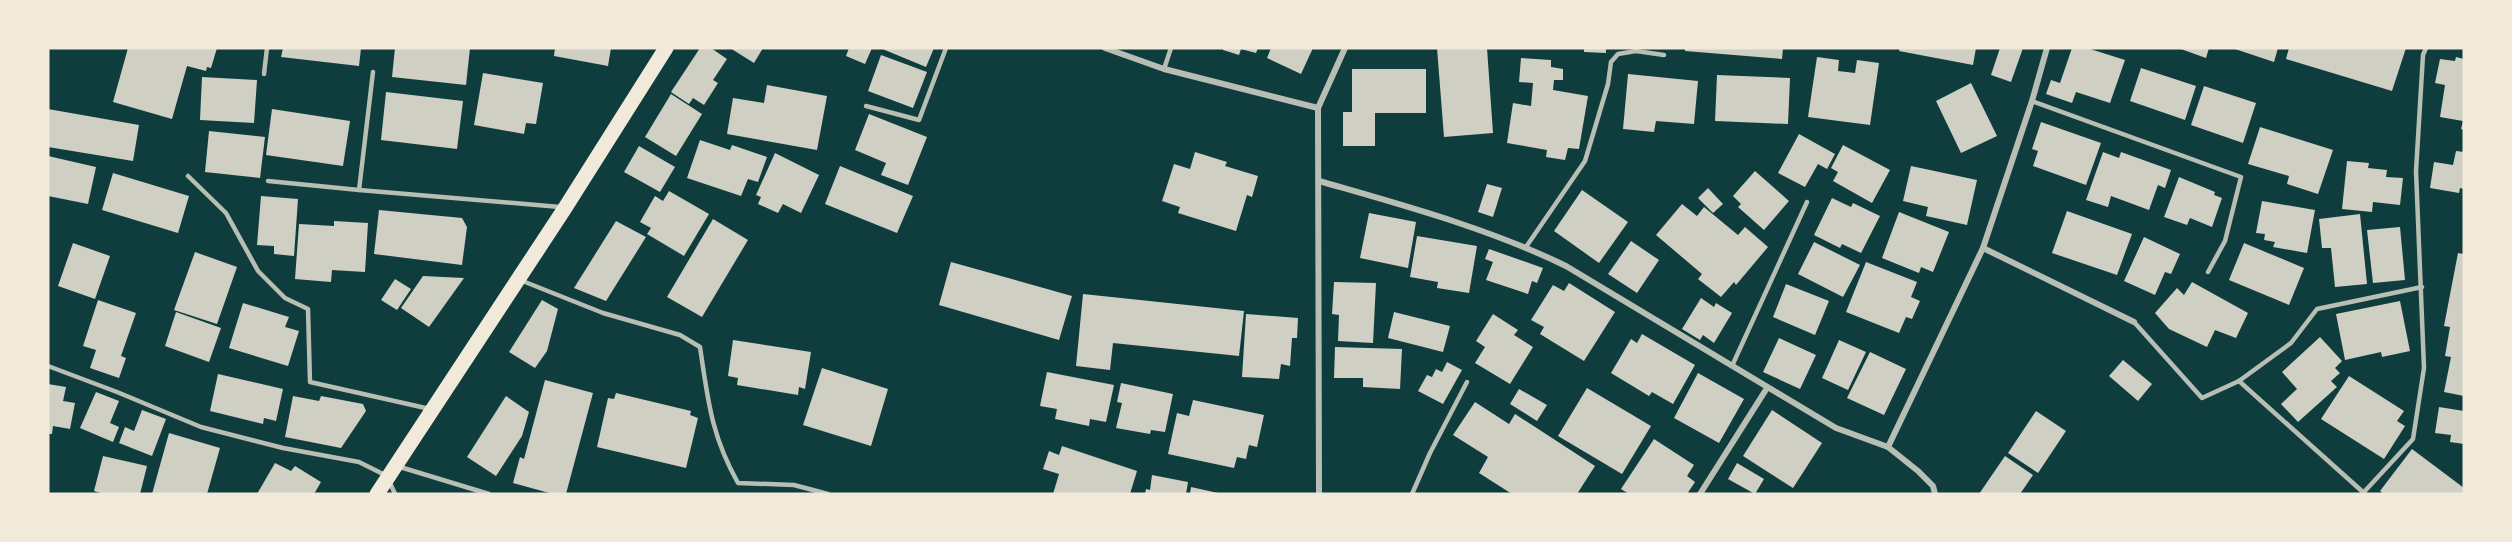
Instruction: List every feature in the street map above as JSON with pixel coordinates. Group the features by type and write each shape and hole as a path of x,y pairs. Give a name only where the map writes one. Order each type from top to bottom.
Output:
{"main road":[{"path":"377,494 565,208 666,48"}],"street":[{"path":"1105,48 1164,69 1318,108"},
{"path":"1319,494 1318,108 1345,48"},
{"path":"1888,447 1983,248 2032,101 2047,48"},
{"path":"1319,181 1526,246 1566,266 1836,428 1888,447 1918,471 1933,486 1935,494"},
{"path":"1983,248 2134,322"},
{"path":"1700,494 1767,388"}],"lane":[{"path":"264,74 267,48"},
{"path":"866,106 919,120 946,48"},
{"path":"1164,69 1171,48"},
{"path":"2239,381 2365,493 2413,439 2424,368 2416,171 2423,55 2426,48"},
{"path":"1526,246 1585,161 1608,84 1611,62 1618,54 1636,51 1664,55"},
{"path":"359,190 373,72"},
{"path":"2032,101 2241,177 2225,241 2208,272"},
{"path":"188,176 226,213 258,271 285,298 308,309 310,382 431,409"},
{"path":"268,181 565,208"},
{"path":"1732,366 1807,202"},
{"path":"518,279 603,313 680,335 700,347 711,422 723,457 738,483 794,485 828,494"},
{"path":"2134,322 2202,398 2239,381 2291,343 2317,309 2422,287"},
{"path":"48,366 201,427 283,448 359,462 489,494"},
{"path":"1412,494 1430,453 1467,382"},
{"path":"391,470 395,494"}],"building":[{"path":"128,48 217,48 211,68 207,67 206,71 187,66 172,119 113,102"},
{"path":"283,48 361,48 359,66 281,57"},
{"path":"395,48 470,48 466,85 392,77"},
{"path":"555,48 611,48 608,66 554,56"},
{"path":"700,48 711,48 727,59 713,80 718,83 704,105 693,98 689,104 671,92"},
{"path":"730,48 763,48 754,63"},
{"path":"849,48 872,48 865,64 846,56"},
{"path":"880,48 934,48 926,67"},
{"path":"1223,48 1258,48 1256,53 1241,49 1239,55 1223,50"},
{"path":"1271,48 1313,48 1301,74 1267,58"},
{"path":"1437,48 1487,48 1493,133 1444,137"},
{"path":"1584,48 1606,48 1606,53 1584,52"},
{"path":"1685,48 1783,48 1782,59 1685,51"},
{"path":"1900,48 1976,48 1973,65 1899,51"},
{"path":"2000,48 2023,48 2011,82 1991,75"},
{"path":"2072,48 2087,48 2125,60 2110,103 2076,92 2072,103 2046,94 2051,80 2060,83"},
{"path":"2178,48 2209,48 2206,58"},
{"path":"2232,48 2278,48 2274,62"},
{"path":"2289,48 2406,48 2392,91 2286,59"},
{"path":"881,55 927,72 913,108 868,91"},
{"path":"1817,57 1839,60 1838,71 1855,73 1857,60 1879,63 1870,125 1808,117"},
{"path":"2456,57 2464,59 2464,130 2461,129 2463,121 2440,117 2445,85 2435,83 2440,59 2455,61"},
{"path":"1521,58 1551,60 1551,67 1563,69 1563,80 1554,80 1553,90 1588,96 1579,149 1568,148 1565,160 1546,157 1547,150 1507,143 1513,103 1531,106 1533,83 1519,82"},
{"path":"2141,68 2196,86 2185,120 2130,101"},
{"path":"1352,69 1426,69 1426,113 1375,113 1375,146 1343,146 1343,112 1352,112"},
{"path":"483,73 543,83 536,124 526,123 524,134 474,125"},
{"path":"1628,74 1698,81 1694,124 1656,121 1654,132 1623,129"},
{"path":"1717,75 1790,78 1788,124 1715,121"},
{"path":"202,77 257,80 254,123 200,120"},
{"path":"1971,83 1997,136 1961,153 1936,101"},
{"path":"767,85 827,96 817,150 727,134 733,98 764,103"},
{"path":"2204,86 2256,103 2243,143 2191,125"},
{"path":"386,92 463,101 457,149 381,140"},
{"path":"671,94 702,114 676,156 645,137"},
{"path":"48,109 139,125 133,161 48,147"},
{"path":"272,109 350,121 343,166 266,155"},
{"path":"869,114 927,137 908,185 881,175 886,163 855,150"},
{"path":"2041,122 2101,143 2086,185 2033,166 2038,151 2032,149"},
{"path":"2260,127 2333,150 2318,194 2287,184 2289,176 2248,164"},
{"path":"209,131 265,137 260,178 205,172"},
{"path":"1799,134 1835,154 1827,169 1818,164 1805,187 1778,173"},
{"path":"700,140 730,150 732,145 767,157 758,182 748,179 741,196 687,178"},
{"path":"1843,145 1890,170 1872,203 1833,181 1838,172 1831,168"},
{"path":"639,146 675,167 660,192 624,172"},
{"path":"2456,151 2464,152 2464,189 2460,188 2459,193 2430,188 2434,162 2453,165"},
{"path":"1195,152 1227,162 1225,166 1258,176 1252,197 1247,195 1236,231 1178,213 1180,207 1162,201 1174,164 1190,169"},
{"path":"2103,152 2119,158 2121,152 2171,170 2165,188 2158,185 2149,210 2111,196 2108,207 2086,200"},
{"path":"775,153 819,175 801,213 783,204 778,213 758,204 761,197 756,195"},
{"path":"48,156 96,167 88,204 48,196"},
{"path":"2347,161 2369,163 2368,168 2387,170 2386,177 2403,178 2400,205 2373,202 2372,212 2342,209"},
{"path":"840,166 913,196 897,233 825,204"},
{"path":"1911,166 1977,180 1967,225 1926,216 1928,207 1903,201"},
{"path":"1755,171 1789,201 1764,230 1738,207 1741,204 1733,196"},
{"path":"113,173 189,196 178,233 102,210"},
{"path":"2179,177 2215,192 2214,195 2222,198 2212,227 2190,218 2187,225 2164,217"},
{"path":"1487,184 1502,188 1493,217 1478,212"},
{"path":"1708,188 1723,204 1713,213 1698,198"},
{"path":"1582,190 1628,222 1599,263 1554,231"},
{"path":"669,191 709,214 684,256 647,234 651,228 640,222 655,196 663,201"},
{"path":"261,196 298,199 294,256 274,254 274,246 257,245"},
{"path":"1832,198 1851,207 1853,203 1880,216 1861,253 1842,244 1840,248 1814,235"},
{"path":"2262,201 2315,210 2307,253 2273,247 2275,242 2264,240 2265,234 2256,233"},
{"path":"1682,204 1697,216 1704,207 1738,235 1745,227 1768,247 1736,285 1734,282 1721,297 1698,279 1702,274 1656,235"},
{"path":"379,210 462,218 467,227 462,265 374,254"},
{"path":"2067,211 2132,234 2117,275 2052,253"},
{"path":"1899,212 1949,232 1933,272 1921,267 1919,273 1882,258"},
{"path":"1369,213 1416,222 1408,268 1360,258"},
{"path":"2360,214 2367,284 2335,287 2331,248 2322,248 2319,219"},
{"path":"713,219 748,240 702,317 667,297"},
{"path":"334,221 368,223 365,272 332,270 331,282 295,279 299,224 334,226"},
{"path":"616,221 646,237 606,301 574,288"},
{"path":"2400,227 2405,280 2373,283 2367,230"},
{"path":"1417,236 1477,246 1469,293 1437,288 1438,282 1410,277"},
{"path":"2144,237 2180,254 2171,274 2165,272 2155,295 2124,281"},
{"path":"1631,241 1659,260 1637,293 1608,274"},
{"path":"1814,242 1860,265 1843,297 1798,274"},
{"path":"73,243 110,256 95,299 58,286"},
{"path":"2244,243 2304,268 2289,305 2229,280"},
{"path":"1489,249 1543,268 1537,283 1532,281 1528,294 1486,280 1493,262 1485,259"},
{"path":"195,252 237,267 217,324 174,310"},
{"path":"2458,253 2464,254 2464,396 2444,392 2451,357 2445,356 2450,327 2444,326"},
{"path":"951,262 1072,296 1059,340 939,305"},
{"path":"1866,262 1917,282 1911,297 1920,301 1912,319 1906,317 1899,333 1846,312"},
{"path":"423,276 464,278 429,327 401,308"},
{"path":"395,279 411,289 397,310 381,300"},
{"path":"1334,282 1376,283 1373,343 1338,341 1339,315 1332,314"},
{"path":"2192,282 2248,313 2236,338 2215,330 2207,347 2169,329 2155,313 2177,288 2184,295"},
{"path":"1569,283 1615,312 1584,361 1540,334 1544,327 1531,320 1553,285 1564,291"},
{"path":"1786,284 1829,301 1815,335 1773,317"},
{"path":"1083,294 1244,311 1239,356 1113,343 1110,370 1076,366"},
{"path":"1701,298 1714,307 1716,303 1732,313 1714,343 1703,335 1700,340 1682,329"},
{"path":"98,300 136,313 121,356 126,358 119,378 90,368 96,350 83,346"},
{"path":"542,300 558,309 547,351 535,368 509,352"},
{"path":"2400,301 2410,351 2382,357 2381,352 2345,360 2336,314"},
{"path":"243,303 289,317 285,327 299,331 288,366 229,348"},
{"path":"176,312 221,328 209,362 165,346"},
{"path":"1394,312 1450,326 1443,352 1388,338"},
{"path":"1246,314 1298,318 1297,338 1292,338 1290,366 1281,364 1279,379 1242,377"},
{"path":"1493,314 1518,330 1514,335 1533,347 1510,384 1475,363 1485,347 1476,341"},
{"path":"1642,334 1695,365 1673,404 1652,392 1649,396 1611,373 1631,339 1637,343"},
{"path":"2320,337 2342,361 2335,368 2340,373 2331,381 2337,387 2298,422 2281,404 2297,389 2282,372"},
{"path":"1779,338 1816,355 1800,389 1763,372"},
{"path":"733,340 811,352 805,389 799,387 798,395 737,385 738,378 728,376"},
{"path":"1839,340 1866,352 1848,390 1822,378"},
{"path":"1335,347 1402,349 1400,389 1363,387 1363,378 1334,378"},
{"path":"1870,352 1906,369 1884,415 1847,398"},
{"path":"2123,360 2152,384 2138,401 2109,376"},
{"path":"1447,362 1462,370 1443,404 1418,391 1427,375 1432,377 1436,369 1442,372"},
{"path":"822,368 888,389 871,446 803,425"},
{"path":"1047,372 1114,385 1106,422 1090,419 1089,426 1055,419 1057,409 1040,406"},
{"path":"1698,373 1744,399 1719,443 1674,418"},
{"path":"218,374 283,389 276,421 264,418 263,424 210,411"},
{"path":"2349,376 2404,411 2397,421 2405,426 2384,459 2321,419"},
{"path":"545,380 593,393 566,494 553,494 513,483 520,457 524,459"},
{"path":"1121,383 1173,394 1165,432 1151,430 1150,434 1116,428 1122,403 1117,402"},
{"path":"48,384 66,387 63,401 75,403 70,429 53,426 52,434 48,434"},
{"path":"1587,388 1651,426 1622,474 1558,436"},
{"path":"1519,389 1547,405 1537,421 1510,404"},
{"path":"96,392 119,401 110,423 119,427 113,442 80,428"},
{"path":"616,393 691,411 690,415 698,418 686,468 597,447 608,398 614,399"},
{"path":"293,396 319,401 321,396 363,404 366,411 341,448 285,437"},
{"path":"506,396 529,412 522,436 496,476 467,457"},
{"path":"1193,400 1264,415 1257,447 1249,445 1246,459 1237,457 1234,468 1168,454 1177,413 1189,416"},
{"path":"1475,402 1509,424 1515,414 1595,466 1577,494 1512,494 1479,473 1488,457 1453,435"},
{"path":"2439,407 2464,411 2464,444 2450,442 2451,435 2435,433"},
{"path":"142,410 166,419 152,456 119,443 125,427 134,431"},
{"path":"1772,410 1822,443 1793,488 1743,456"},
{"path":"2036,411 2066,431 2038,473 2008,453"},
{"path":"169,433 220,448 207,494 152,494"},
{"path":"1654,439 1694,465 1687,476 1695,482 1687,494 1629,494 1621,489"},
{"path":"1062,446 1137,471 1130,494 1053,494 1059,474 1043,469 1049,451 1059,455"},
{"path":"2412,449 2464,488 2464,494 2384,494 2380,491"},
{"path":"103,456 147,466 140,494 104,494 94,491"},
{"path":"2005,456 2033,475 2020,494 1979,494"},
{"path":"275,463 291,471 295,466 321,482 314,494 257,494"},
{"path":"1737,463 1764,479 1755,494 1728,479"},
{"path":"1152,475 1188,482 1186,494 1145,494 1146,489 1150,490"},
{"path":"1191,487 1218,493 1218,494 1190,494"}]}
